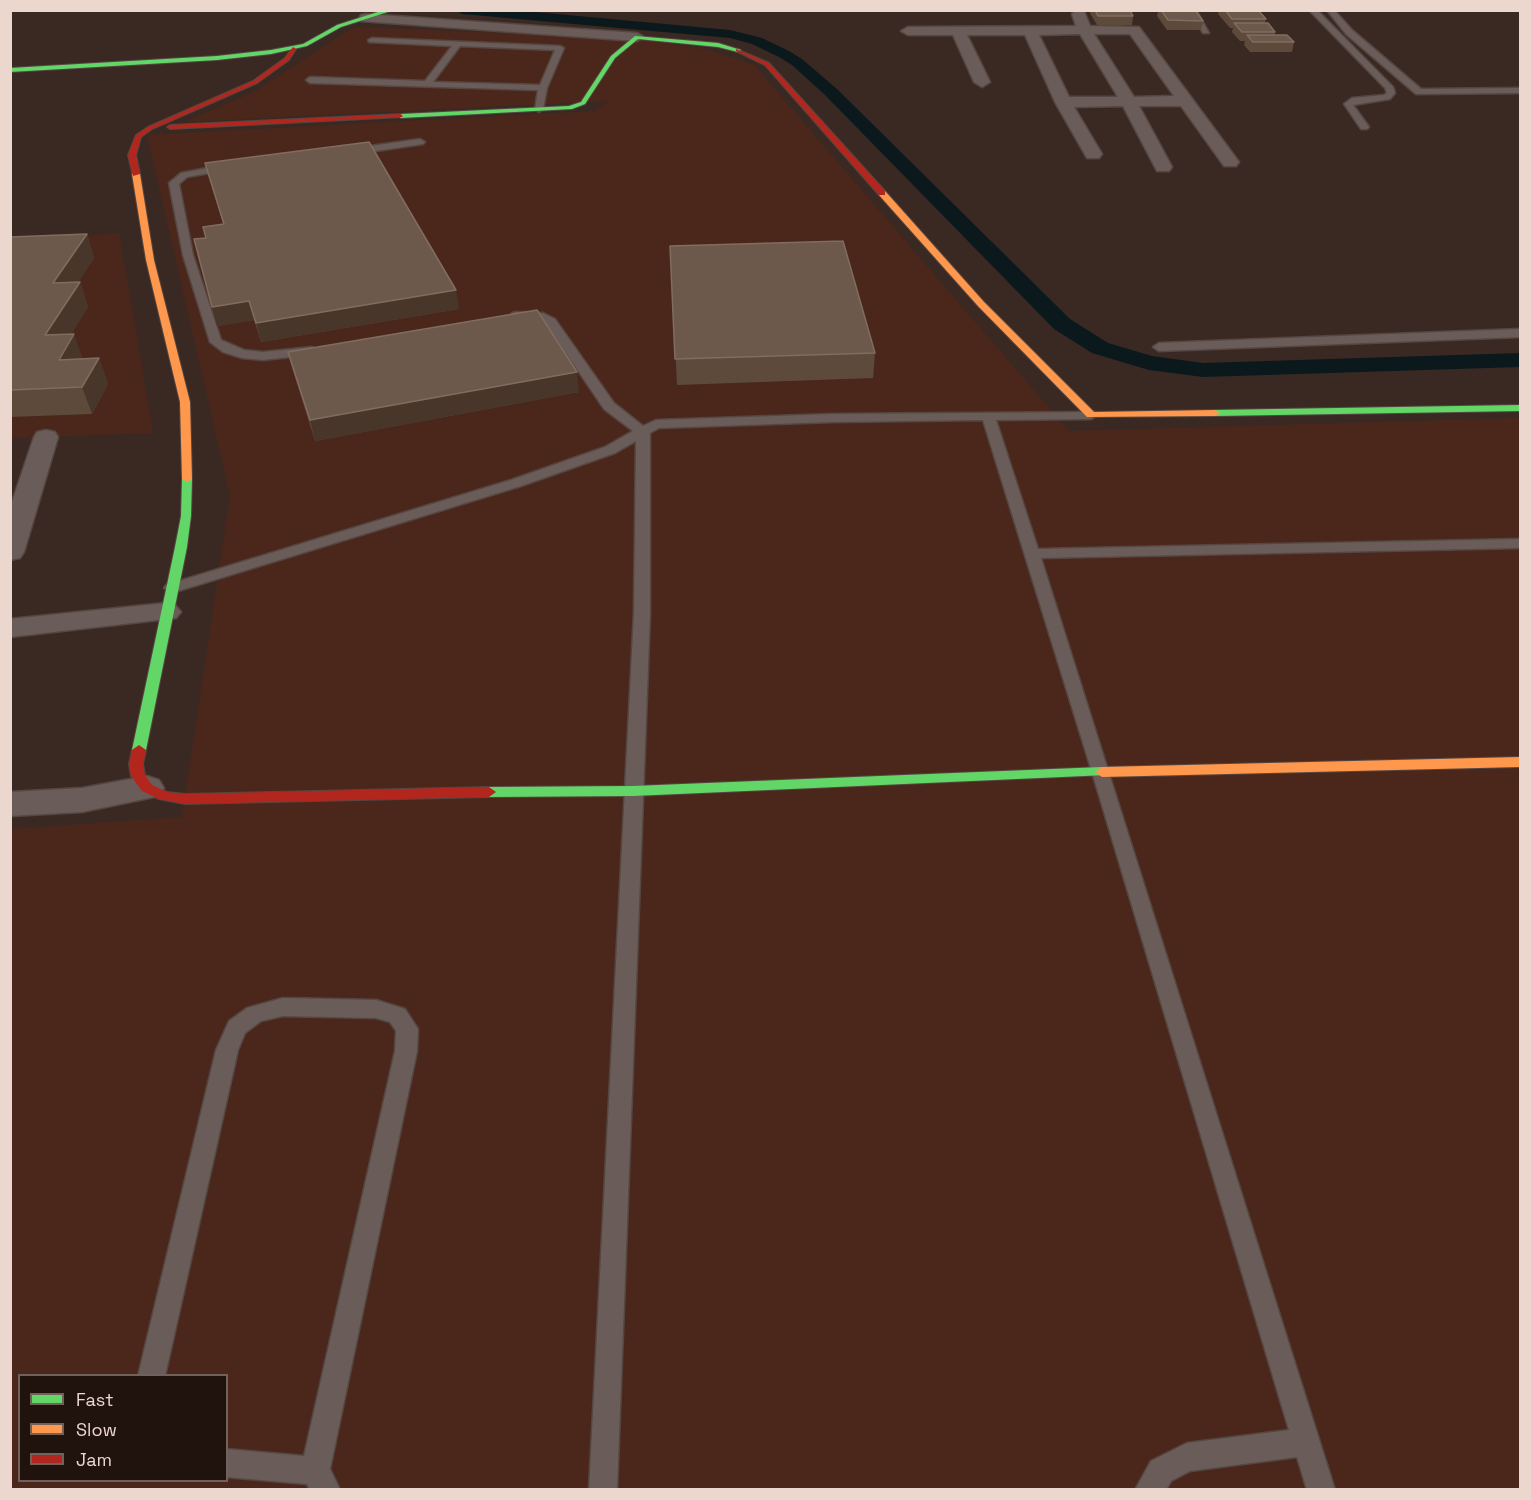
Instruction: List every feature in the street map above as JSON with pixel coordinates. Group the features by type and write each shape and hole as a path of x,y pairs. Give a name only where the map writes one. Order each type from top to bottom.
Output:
{"street":[{"path":"10,70 217,58 293,49 339,26 392,10"},
{"path":"1078,10 1084,30 1129,102 1163,167"},
{"path":"366,18 638,37 718,45 745,52 767,64 981,304 1091,415 1521,408"},
{"path":"914,48 908,26 958,30 1084,30 1138,24 1185,100 1230,162"},
{"path":"958,30 982,82"},
{"path":"1030,30 1063,102 1093,154"},
{"path":"150,128 570,108 583,103 613,57 638,37"},
{"path":"293,49 287,59 255,82 150,128 138,136 132,155 150,260 185,402 188,451 186,516 135,764 138,776 147,788 164,796 185,799 419,792 633,791 1101,772 1521,762"},
{"path":"1063,102 1185,100"},
{"path":"10,552 45,437"},
{"path":"10,628 169,600"},
{"path":"10,804 82,800 147,788"}],"lane":[{"path":"1192,10 1206,31"},
{"path":"1312,10 1389,87 1391,93 1387,97 1348,104 1364,127"},
{"path":"1330,10 1349,32 1419,92 1428,94 1521,92"},
{"path":"372,40 560,48 543,88 539,110"},
{"path":"427,84 458,43"},
{"path":"310,80 543,88"},
{"path":"1406,83 1490,83 1521,86"},
{"path":"338,153 420,142"},
{"path":"243,166 184,175 174,183 188,255 216,342 242,354 263,356 328,348"},
{"path":"503,318 543,317 551,322 609,406 643,432"},
{"path":"1159,347 1521,333"},
{"path":"169,600 610,450 656,424 832,418 1091,415"},
{"path":"988,416 1101,772 1321,1490"},
{"path":"593,1490 603,1489 619,1164 642,614 643,432"},
{"path":"1032,554 1521,543"},
{"path":"151,1374 227,1050 237,1027 255,1014 283,1008 376,1009 397,1015 407,1029 406,1051 320,1480 228,1463"},
{"path":"1149,1490 1161,1471 1187,1457 1306,1442"}],"shaded area":[{"path":"354,27 604,37 652,41 710,50 754,65 1069,431 1520,418 1520,1489 11,1490 11,829 182,817 230,496 147,135 594,111 609,101 184,122 252,93"},
{"path":"119,233 153,433 11,438 10,244"}],"building":[{"path":"1095,10 1130,10 1133,16 1098,16"},
{"path":"1161,10 1195,10 1203,21 1168,20"},
{"path":"1225,10 1258,10 1266,19 1232,19"},
{"path":"1234,23 1268,23 1275,32 1242,32"},
{"path":"1247,35 1287,35 1294,42 1253,42"},
{"path":"369,142 456,290 256,323 249,301 212,307 194,239 206,238 203,227 224,224 205,163"},
{"path":"87,234 53,283 80,282 45,335 74,334 59,360 99,358 82,387 10,390 10,237"},
{"path":"843,241 875,353 675,359 670,246"},
{"path":"537,310 577,372 310,420 288,352"}],"waterway":[{"path":"462,10 730,34 757,41 784,54 797,62 831,92 1062,324 1100,348 1149,363 1203,370 1520,360"}],"traffic: fast":[{"path":"10,70 217,58 271,52 305,45 339,26 392,10"},
{"path":"401,116 570,108 583,103 613,57 637,37 718,45 738,50"},
{"path":"1215,413 1520,408"},
{"path":"139,750 181,547 186,516 187,479"},
{"path":"489,792 633,791 1102,772"}],"traffic: slow":[{"path":"136,174 150,260 185,402 187,479"},
{"path":"882,193 981,304 1091,415 1215,413"},
{"path":"1102,772 1520,762"}],"traffic: jam":[{"path":"136,174 132,155 138,136 150,128 255,82 287,59 293,49"},
{"path":"738,50 767,64 882,193"},
{"path":"170,127 401,116"},
{"path":"139,750 136,764 138,776 147,788 164,796 185,799 489,792"}]}
